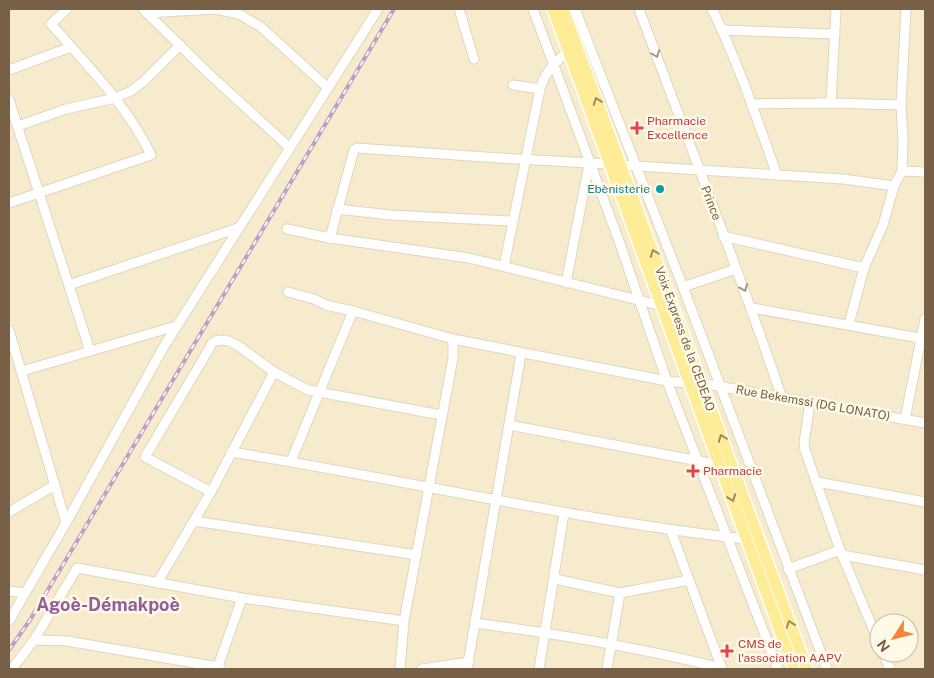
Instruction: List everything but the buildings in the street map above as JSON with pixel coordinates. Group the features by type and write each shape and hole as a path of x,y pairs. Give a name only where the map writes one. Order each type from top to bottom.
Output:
{"main road":[{"path":"553,9 615,164 662,306 695,383 720,465 794,669"},
{"name":"Voix Express de la CEDEAO","path":"563,9 615,164 671,298 695,383 807,669"}],"street":[{"path":"9,203 151,154 114,98 51,24 67,9"},
{"path":"145,11 216,9 239,14 251,20 328,88"},
{"path":"9,620 66,523 176,326 378,9"},
{"path":"459,9 474,59"},
{"path":"533,9 619,241 667,381 778,669"},
{"path":"575,9 827,669"},
{"name":"Prince","path":"639,9 698,170 752,308 782,398"},
{"path":"712,9 751,104 777,175"},
{"path":"831,103 836,9"},
{"path":"849,324 864,268 883,225 894,186 902,171 901,105 906,9"},
{"path":"145,11 208,73 290,147"},
{"path":"722,30 835,34"},
{"path":"18,126 132,91 180,45"},
{"path":"9,70 71,47"},
{"path":"504,266 543,77 569,50"},
{"path":"513,85 540,89"},
{"path":"9,100 90,351"},
{"path":"751,104 831,103 901,105"},
{"path":"330,238 354,150 357,148 843,179 894,186"},
{"path":"566,283 589,164"},
{"path":"902,171 925,172"},
{"path":"337,210 390,215 512,221"},
{"path":"69,285 238,228"},
{"path":"287,229 330,238 445,253 662,306"},
{"path":"723,236 864,268"},
{"path":"682,287 736,269"},
{"name":"Rue Bekemssi (DG LONATO)","path":"288,292 314,299 326,305 453,339 521,354 667,381 720,386 925,423"},
{"path":"752,308 923,338"},
{"path":"290,461 353,311"},
{"path":"905,419 923,338 925,319"},
{"path":"22,371 176,326"},
{"path":"9,330 11,345 22,371 66,523"},
{"path":"400,669 404,621 453,358 453,339"},
{"path":"211,492 146,457 212,343 218,340 229,341 274,372 300,386 320,393 441,415"},
{"path":"422,669 468,666 521,354"},
{"path":"157,583 211,492 274,372"},
{"path":"810,403 804,446 841,552 869,619"},
{"path":"509,425 720,465"},
{"path":"231,452 290,461 564,513 671,531 746,539"},
{"path":"817,482 925,502"},
{"path":"9,512 55,485"},
{"path":"539,669 555,579 564,513"},
{"path":"194,521 417,555"},
{"path":"671,531 722,669"},
{"path":"788,569 841,552 924,572"},
{"path":"12,669 34,640 78,568 242,598 404,621"},
{"path":"555,579 620,592 689,580"},
{"path":"9,592 25,593"},
{"path":"607,669 620,592"},
{"path":"34,640 67,641 219,669 242,598"},
{"path":"475,623 546,633 688,660 722,669"}],"shaded area":[{"path":"9,9 925,9 925,669 9,669"}],"railway":[{"path":"9,650 30,620 394,9"}],"place":[{"name":"Pharmacie Excellence","path":"637,128"},
{"name":"Ebènisterie","path":"660,189"},
{"name":"Pharmacie","path":"693,471"},
{"name":"CMS de l'association AAPV","path":"727,651"}],"district":[{"name":"Agoè-Démakpoè","path":"108,604"}]}
